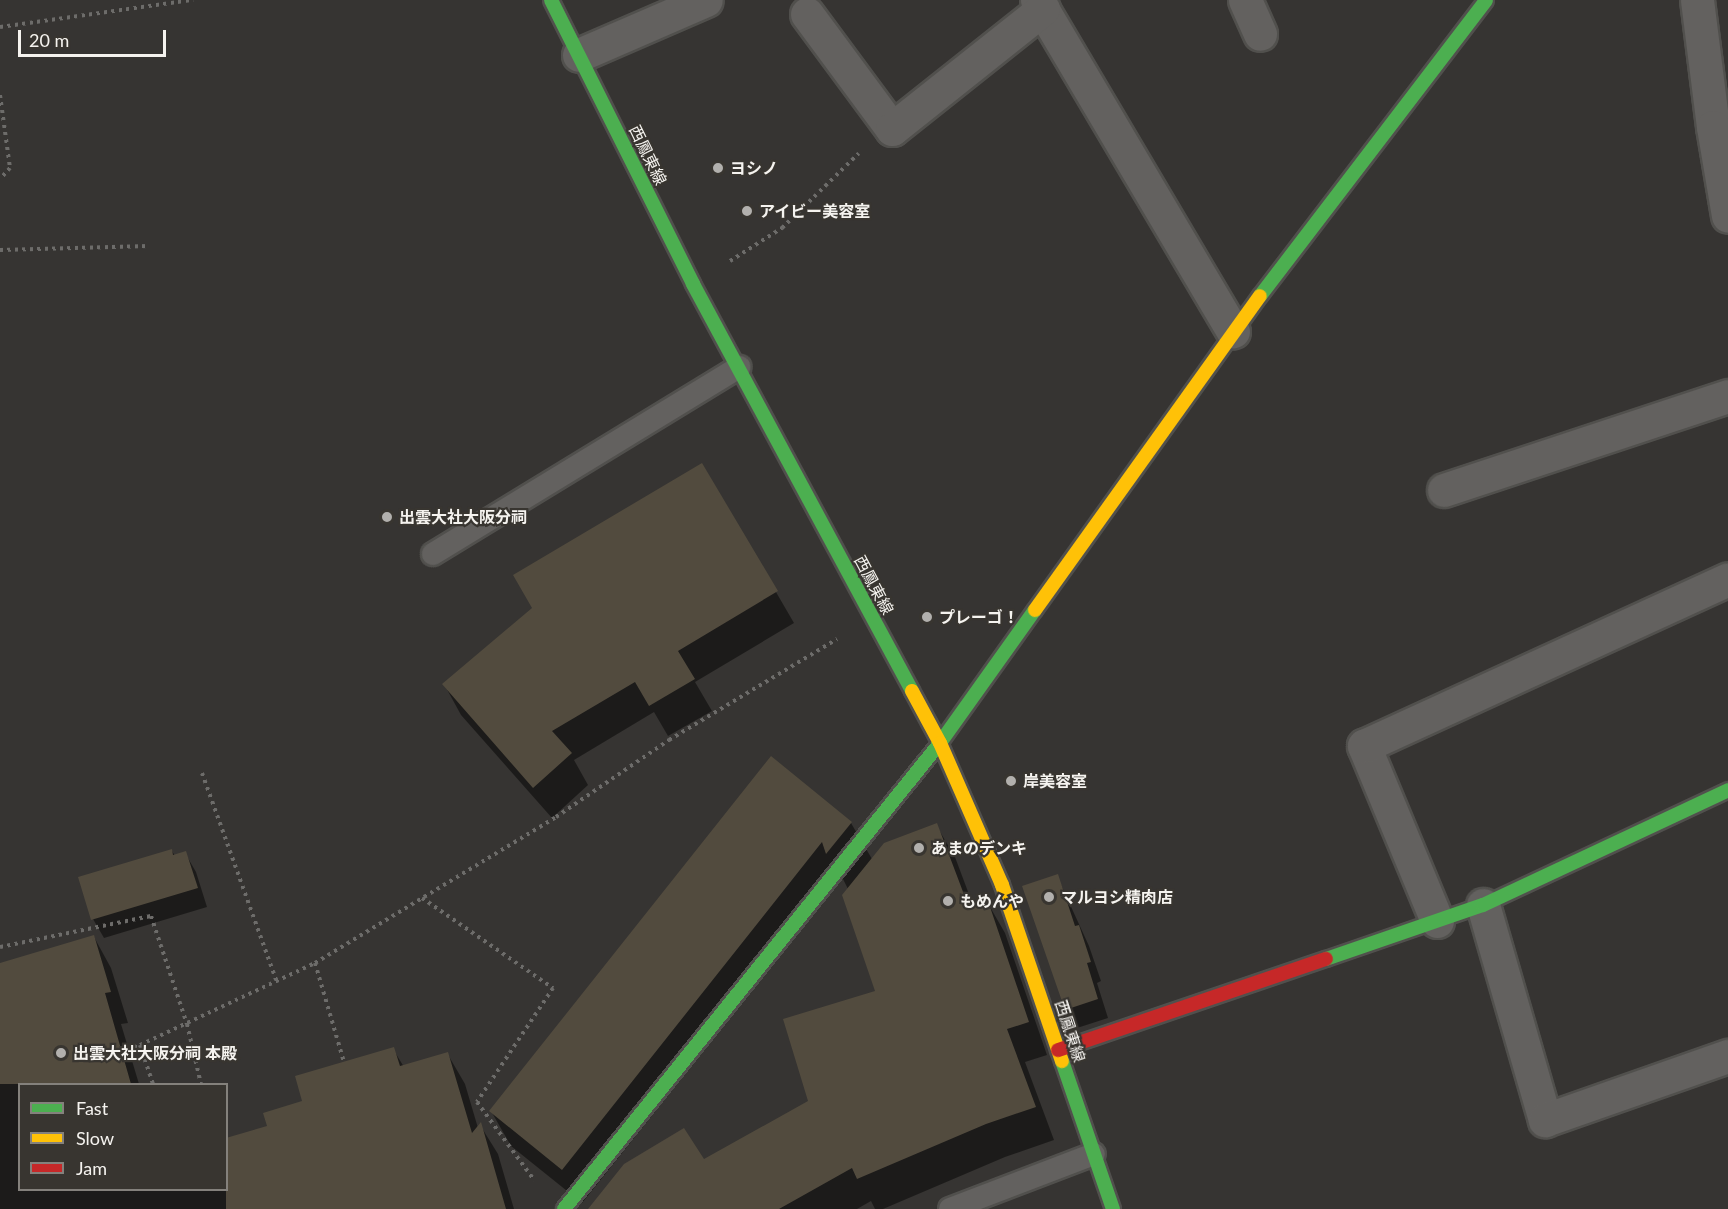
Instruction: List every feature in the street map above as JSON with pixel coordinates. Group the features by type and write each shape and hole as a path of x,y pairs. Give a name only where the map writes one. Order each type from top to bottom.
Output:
{"street":[{"name":"西鳳東線","path":"550,0 693,284 940,743 1002,885 1113,1209"},
{"path":"579,55 706,0"},
{"path":"1245,0 1260,34"},
{"path":"564,1209 940,743 1233,331 1485,0"},
{"path":"1697,0 1713,127 1728,216"},
{"path":"807,14 892,129 1040,5 1233,331"},
{"path":"1444,490 1728,396"},
{"path":"1437,921 1364,746 1728,579"},
{"path":"1058,1050 1483,906 1728,790"},
{"path":"1483,906 1545,1120 1728,1056"}],"lane":[{"path":"433,554 739,367"},
{"path":"950,1209 1094,1154"}],"path":[{"path":"0,27 193,0"},
{"path":"0,95 10,168 0,179"},
{"path":"693,284 783,228 848,161 892,129"},
{"path":"0,250 149,246"},
{"path":"127,1050 315,963 556,817 669,740 846,635"},
{"path":"202,773 276,980"},
{"path":"422,898 553,988 477,1102 535,1181"},
{"path":"0,947 151,916 187,1024 201,1083"},
{"path":"315,963 344,1062"},
{"path":"140,1045 153,1083"}],"building":[{"path":"702,463 778,591 678,651 695,679 649,706 635,682 552,731 572,753 533,788 442,684 532,608 513,575"},
{"path":"771,756 852,822 826,854 822,842 562,1170 489,1111"},
{"path":"937,823 968,905 987,898 1029,1022 1007,1029 1036,1107 986,1124 857,1179 852,1168 779,1209 588,1209 624,1164 684,1128 704,1159 808,1101 783,1019 875,991 842,895 884,843"},
{"path":"172,849 173,855 186,851 198,888 91,920 78,877"},
{"path":"1058,874 1075,926 1079,925 1091,962 1087,963 1098,999 1065,1010 1022,886"},
{"name":"出雲大社大阪分祠 本殿","path":"94,935 111,992 105,993 131,1083 0,1084 0,963"},
{"path":"394,1047 400,1066 448,1052 472,1133 481,1122 506,1209 226,1209 228,1137 267,1126 263,1113 302,1101 295,1076"}],"traffic: fast":[{"path":"551,0 693,284 912,691"},
{"path":"1260,296 1486,0"},
{"path":"564,1209 940,743 1035,610"},
{"path":"1326,959 1483,905 1728,790"},
{"path":"1062,1061 1113,1209"}],"traffic: slow":[{"path":"1035,610 1260,296"},
{"path":"912,691 940,743 1002,885 1062,1061"}],"traffic: jam":[{"path":"1058,1050 1326,959"}],"place":[{"name":"ヨシノ","path":"718,168"},
{"name":"アイビー美容室","path":"747,211"},
{"name":"出雲大社大阪分祠","path":"387,517"},
{"name":"プレーゴ！","path":"927,617"},
{"name":"岸美容室","path":"1011,781"},
{"name":"あまのデンキ","path":"919,848"},
{"name":"マルヨシ精肉店","path":"1049,897"},
{"name":"もめんや","path":"948,901"},
{"name":"出雲大社大阪分祠 本殿","path":"61,1053"}]}
